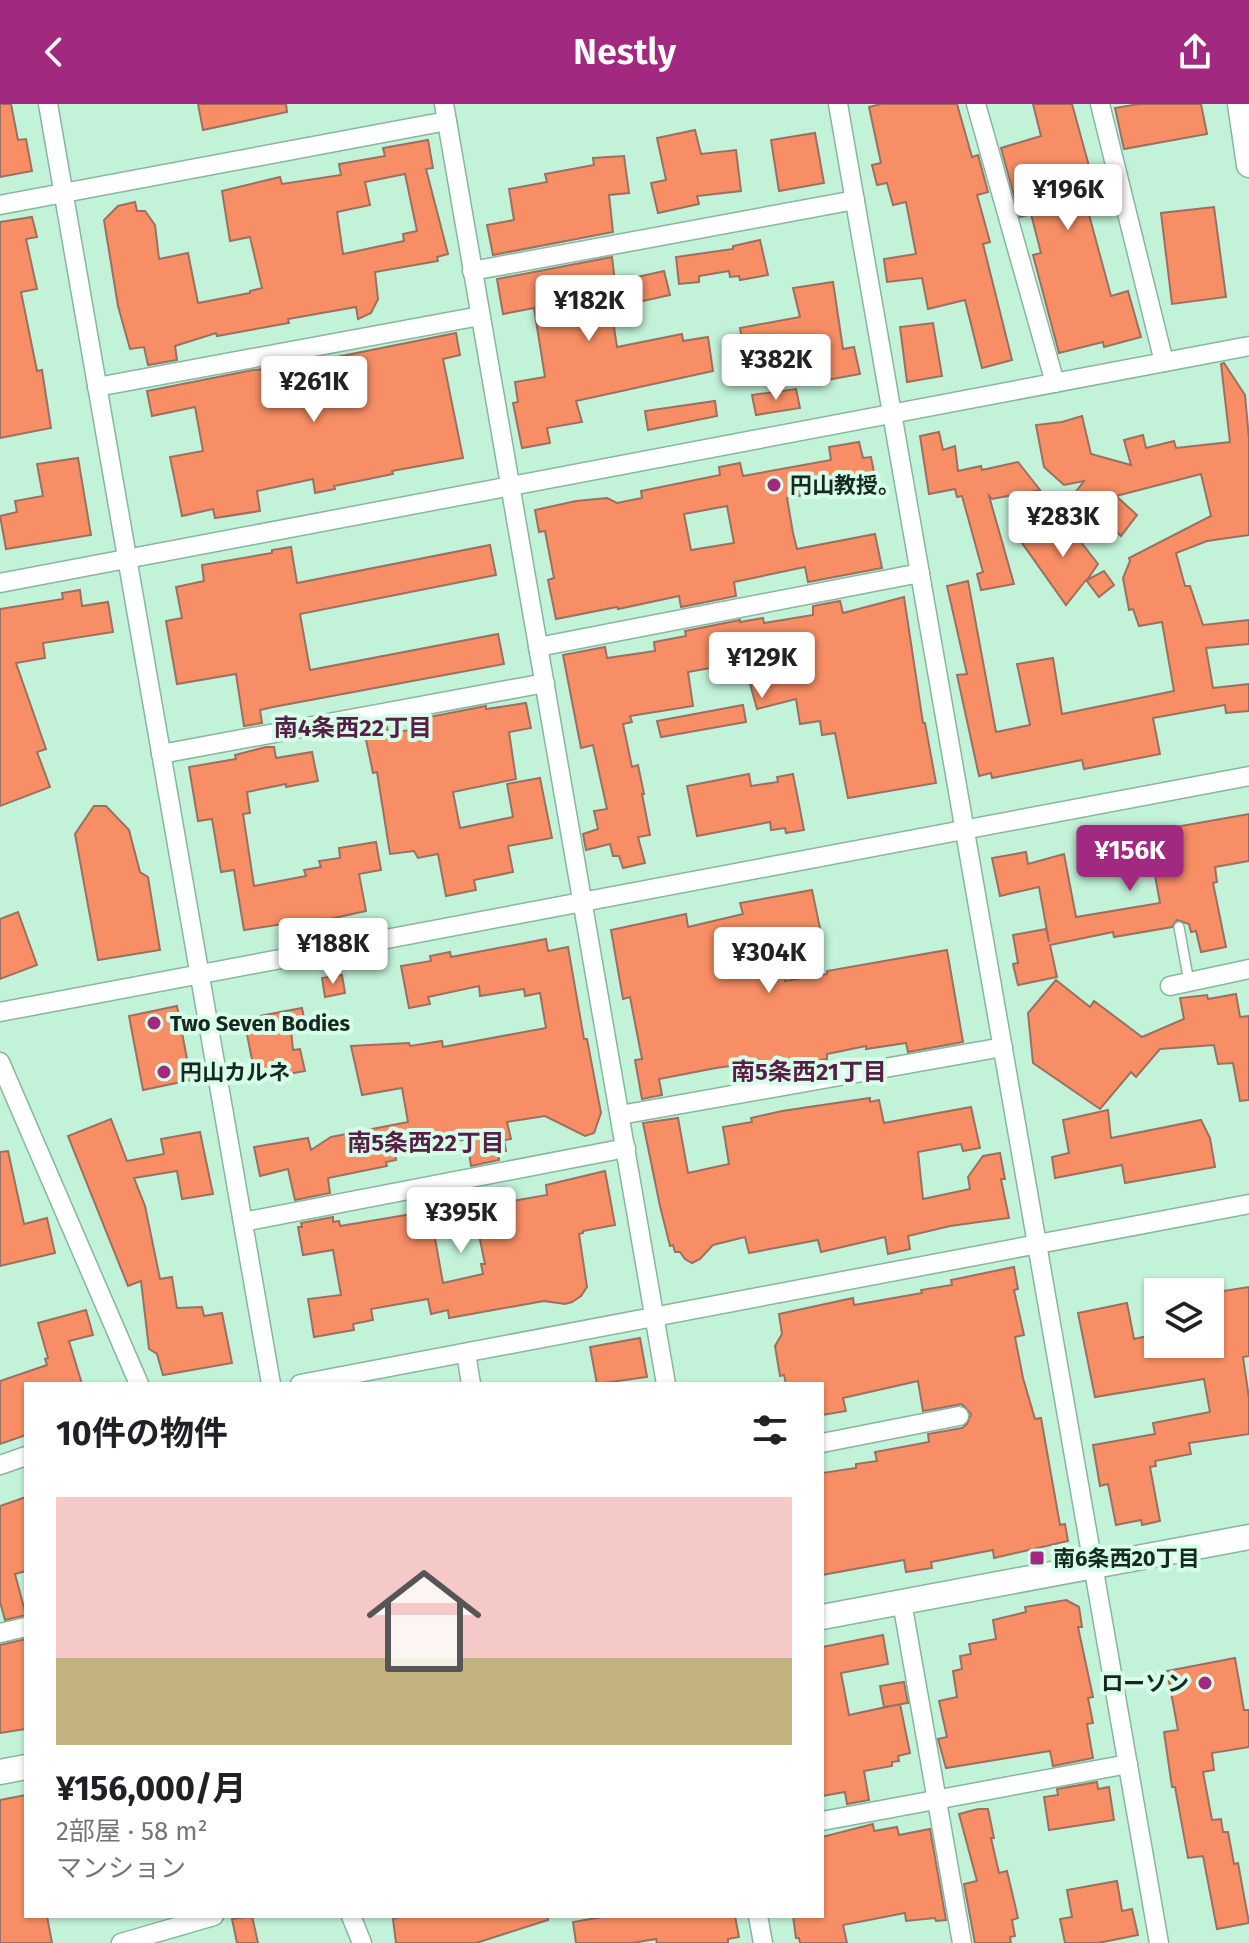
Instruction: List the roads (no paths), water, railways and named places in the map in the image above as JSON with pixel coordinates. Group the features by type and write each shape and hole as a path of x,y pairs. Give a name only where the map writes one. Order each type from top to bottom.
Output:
{"street":[{"path":"48,104 271,1382"},
{"path":"838,104 1159,1943"},
{"path":"976,104 1055,383"},
{"path":"1100,104 1164,362"},
{"path":"1240,104 1249,165"},
{"path":"0,205 446,113 666,1382"},
{"path":"472,271 855,200"},
{"path":"97,387 480,316"},
{"path":"0,583 1249,346"},
{"path":"538,647 920,573"},
{"path":"161,754 545,683"},
{"path":"0,1012 1249,776"},
{"path":"1175,989 1249,969"},
{"path":"620,1115 1003,1047"},
{"path":"0,1062 138,1382"},
{"path":"243,1222 626,1148"},
{"path":"311,1382 1249,1204"},
{"path":"466,1353 471,1382"},
{"path":"824,1443 959,1416"},
{"path":"0,1465 24,1457"},
{"path":"824,1617 1249,1537"},
{"path":"902,1602 962,1943"},
{"path":"0,1633 24,1627"},
{"path":"824,1821 1128,1764"},
{"path":"0,1772 24,1767"},
{"path":"121,1943 207,1918"},
{"path":"352,1918 362,1943"},
{"path":"758,1918 763,1943"}],"lane":[{"path":"1175,989 1179,927"}],"place":[{"name":"円山教授。","path":"774,485"},
{"name":"Two Seven Bodies","path":"154,1023"},
{"name":"円山カルネ","path":"164,1072"},
{"name":"南6条西20丁目","path":"1037,1558"},
{"name":"ローソン","path":"1205,1683"}],"district":[{"name":"南4条西22丁目","path":"353,728"},
{"name":"南5条西21丁目","path":"809,1072"},
{"name":"南5条西22丁目","path":"426,1143"}]}
